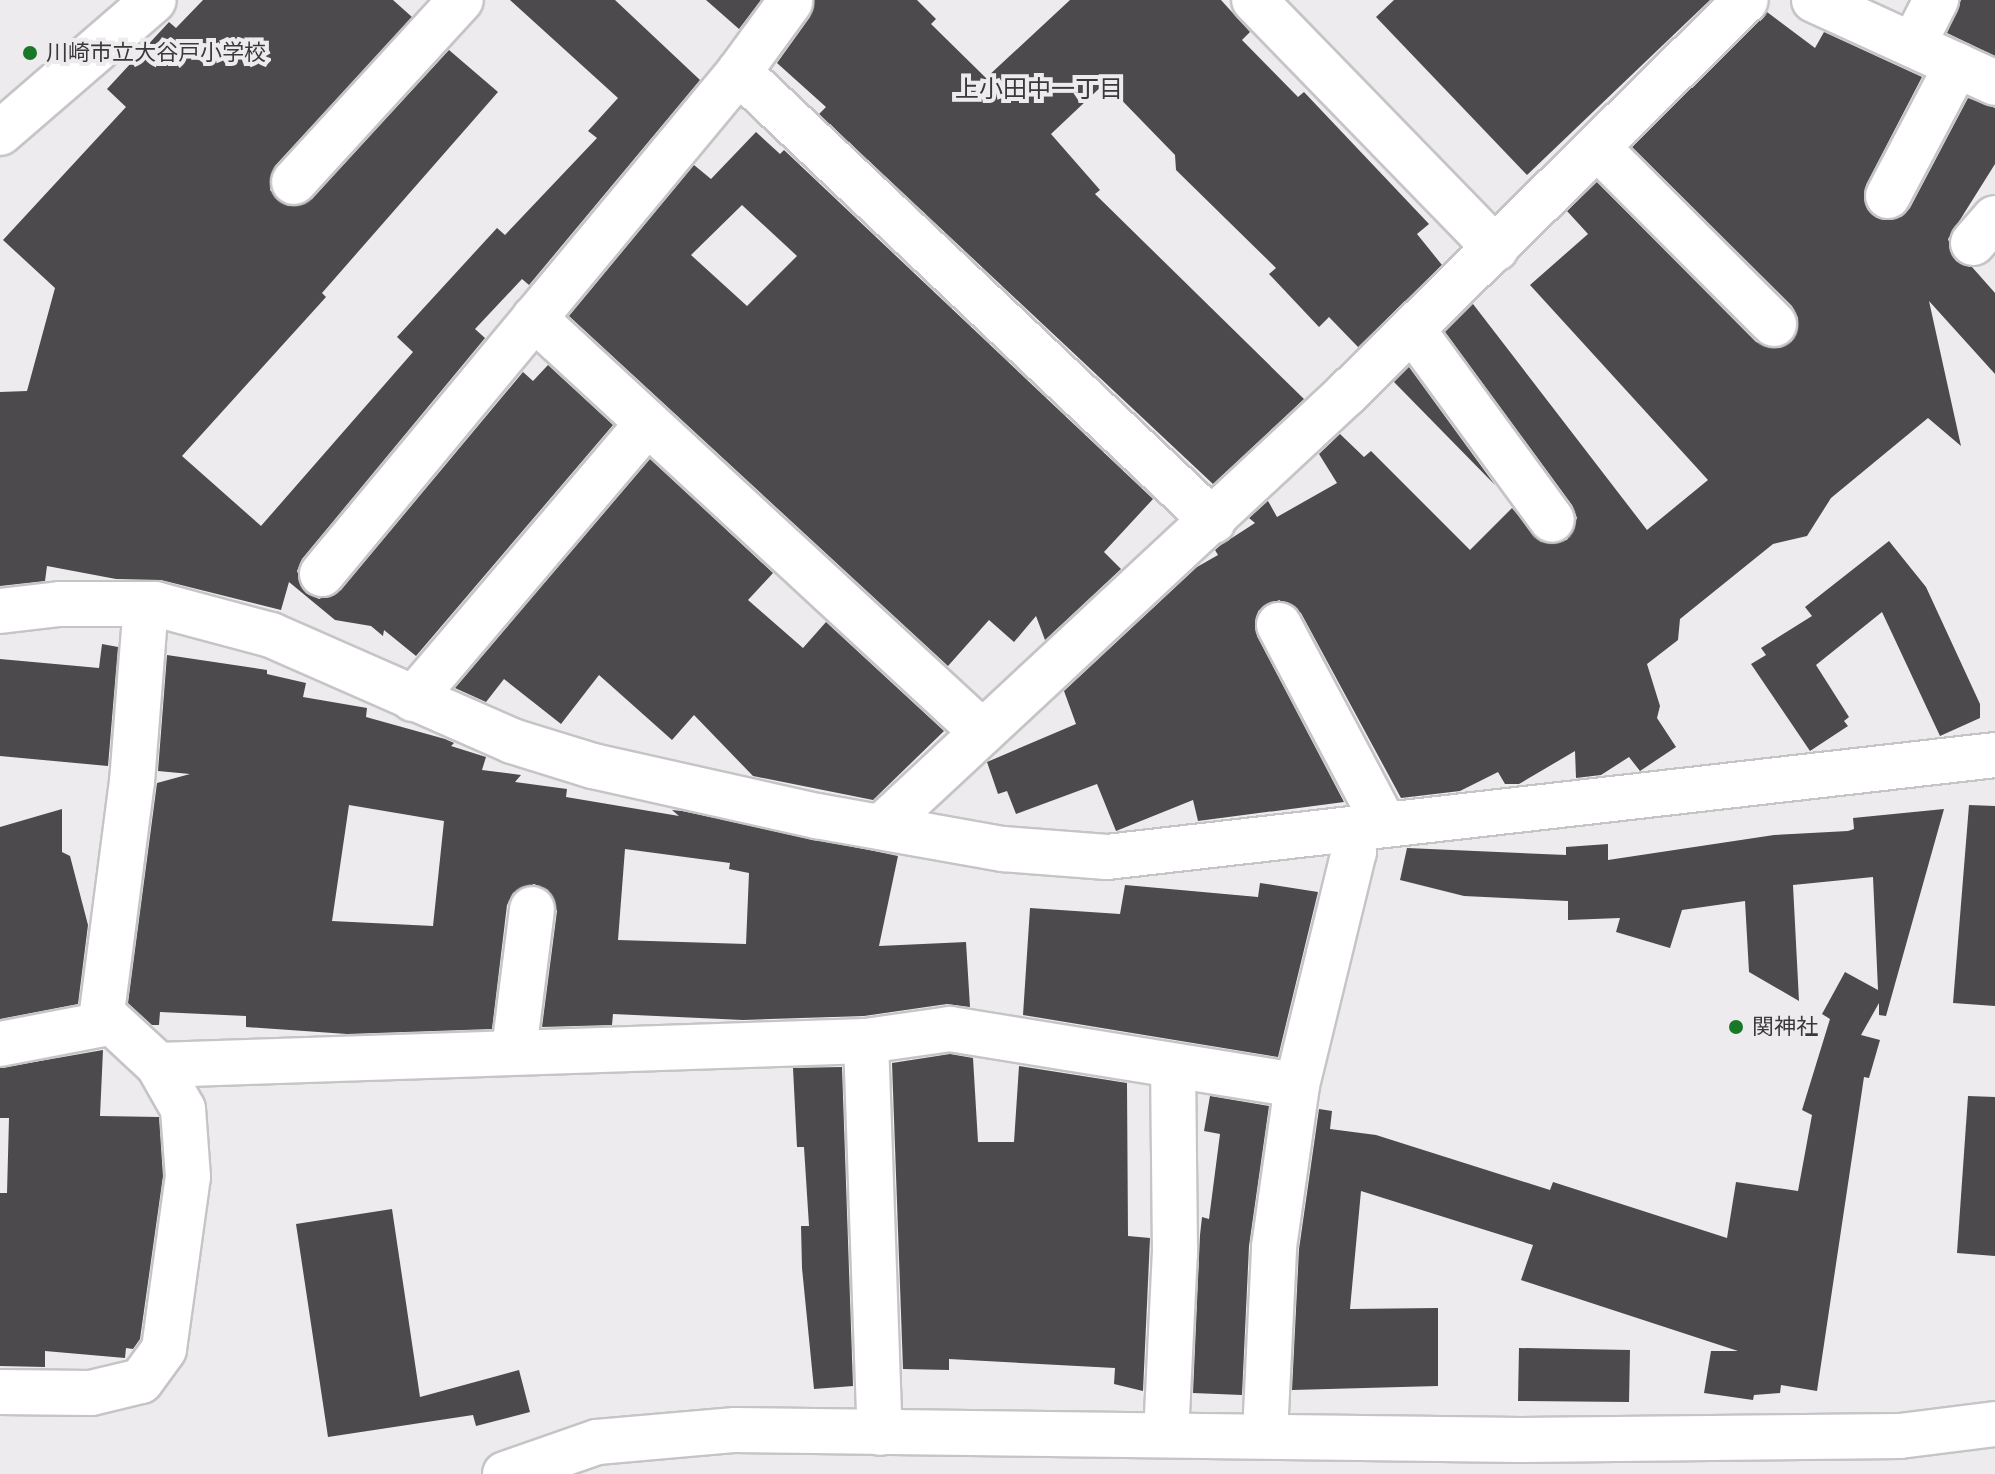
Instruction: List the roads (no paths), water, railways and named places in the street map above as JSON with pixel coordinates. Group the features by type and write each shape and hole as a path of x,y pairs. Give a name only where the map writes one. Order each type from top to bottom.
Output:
{"street":[{"path":"0,133 154,0"},
{"path":"294,182 461,0"},
{"path":"1254,0 1496,249"},
{"path":"881,827 980,730 1213,521 1413,330 1746,0"},
{"path":"1814,0 1976,74 1888,196"},
{"path":"1913,45 1936,0"},
{"path":"322,574 739,72 790,2"},
{"path":"739,72 1213,521"},
{"path":"1598,148 1774,324"},
{"path":"534,318 980,730"},
{"path":"1413,330 1552,520"},
{"path":"413,699 648,423"},
{"path":"0,611 60,604 146,604 264,632 512,741 593,766 881,827 1003,849 1107,857 1995,755"},
{"path":"0,1392 91,1393 141,1381 164,1349 188,1177 183,1109 158,1065 109,1023 102,1013 132,781 146,604"},
{"path":"1279,625 1368,827"},
{"path":"1265,1434 1274,1247 1297,1085 1354,852 1368,827"},
{"path":"514,1050 532,909"},
{"path":"0,1044 109,1023"},
{"path":"158,1065 514,1050 866,1041 950,1029 1297,1085"},
{"path":"866,1041 880,1433"},
{"path":"1166,1435 1175,1253 1173,1066"},
{"path":"505,1474 597,1442 662,1433 1265,1434 1530,1457 1900,1436 1995,1424"}],"place":[{"name":"川崎市立大谷戸小学校","path":"30,53"},
{"name":"関神社","path":"1736,1027"}],"district":[{"name":"上小田中一丁目","path":"1039,89"}]}
